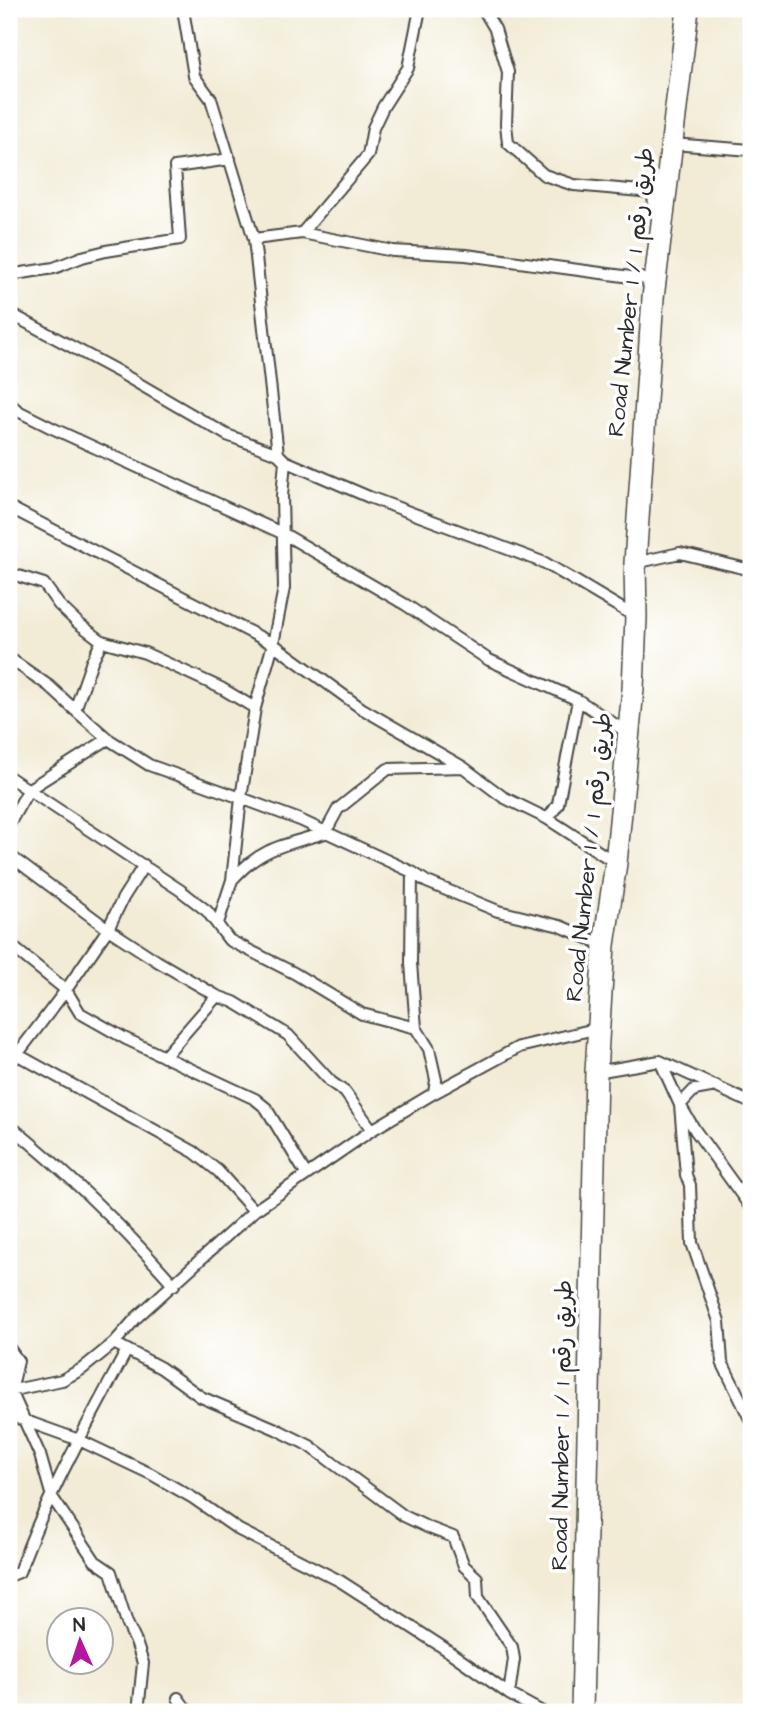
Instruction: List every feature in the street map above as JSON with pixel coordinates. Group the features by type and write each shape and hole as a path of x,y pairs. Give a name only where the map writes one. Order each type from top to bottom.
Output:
{"highway":[{"name":"Road Number 1 / طريق رقم 1","path":"582,1712 596,1072 604,944 616,863 628,733 636,617 635,563 653,298 688,9"}],"street":[{"path":"183,9 194,76 211,99 254,239 281,458 284,534 284,588 273,643 255,708 240,798 232,880 218,923"},
{"path":"302,233 368,155 378,117 408,68 420,9"},
{"path":"482,9 495,29 508,72 508,143 544,175 574,185 652,192 661,236"},
{"path":"672,144 751,150"},
{"path":"9,275 54,268 106,251 180,239 175,167 230,159"},
{"path":"254,239 302,233 393,251 466,255 646,279 653,298"},
{"path":"9,313 117,371 227,435 369,497 545,563 636,617"},
{"path":"9,403 18,411 52,428 284,534 405,605 489,660 578,700 628,733"},
{"path":"9,507 273,643 361,708 463,767 503,797 548,819 616,863"},
{"path":"635,563 680,553 751,570"},
{"path":"9,573 44,584 59,605 102,641 145,653 221,688 255,708"},
{"path":"75,710 102,641"},
{"path":"9,658 49,687 108,740 149,765 300,820 412,872 427,882 498,911 560,926 604,944"},
{"path":"548,819 558,804 578,700"},
{"path":"9,824 29,789 108,740"},
{"path":"232,880 248,862 265,852 325,833 338,809 388,769 463,767"},
{"path":"9,777 180,890 207,911 229,940 313,983 362,1014 416,1028"},
{"path":"9,855 108,929 217,996 234,1002 288,1035 331,1082 345,1093 372,1130"},
{"path":"144,865 123,898 108,929 66,990 11,1057 194,1152 218,1171 254,1211"},
{"path":"412,872 411,963 416,1028 429,1049 436,1080 434,1093"},
{"path":"9,944 66,990 80,1013 126,1039 255,1099 267,1108 306,1174"},
{"path":"164,1057 217,996"},
{"path":"10,1391 62,1380 82,1369 114,1343 137,1317 254,1211 372,1130 519,1047 599,1028"},
{"path":"660,1060 680,1105 695,1130 751,1208"},
{"path":"596,1072 660,1060 751,1103"},
{"path":"716,1087 694,1090 680,1105 685,1175 690,1185 692,1243 719,1321 722,1362 751,1420"},
{"path":"9,1125 49,1157 174,1284"},
{"path":"114,1343 161,1368 201,1397 310,1446 404,1516 453,1536 464,1566 477,1578 478,1597 512,1647 514,1659 509,1694"},
{"path":"9,1348 18,1361 10,1391 40,1455 52,1497 95,1561 111,1572 136,1642 143,1663 138,1712"},
{"path":"9,1576 19,1572 37,1523 127,1350"},
{"path":"9,1415 79,1440 150,1474 193,1498 239,1530 341,1581 509,1694 542,1712"},
{"path":"178,1698 188,1712"}]}
